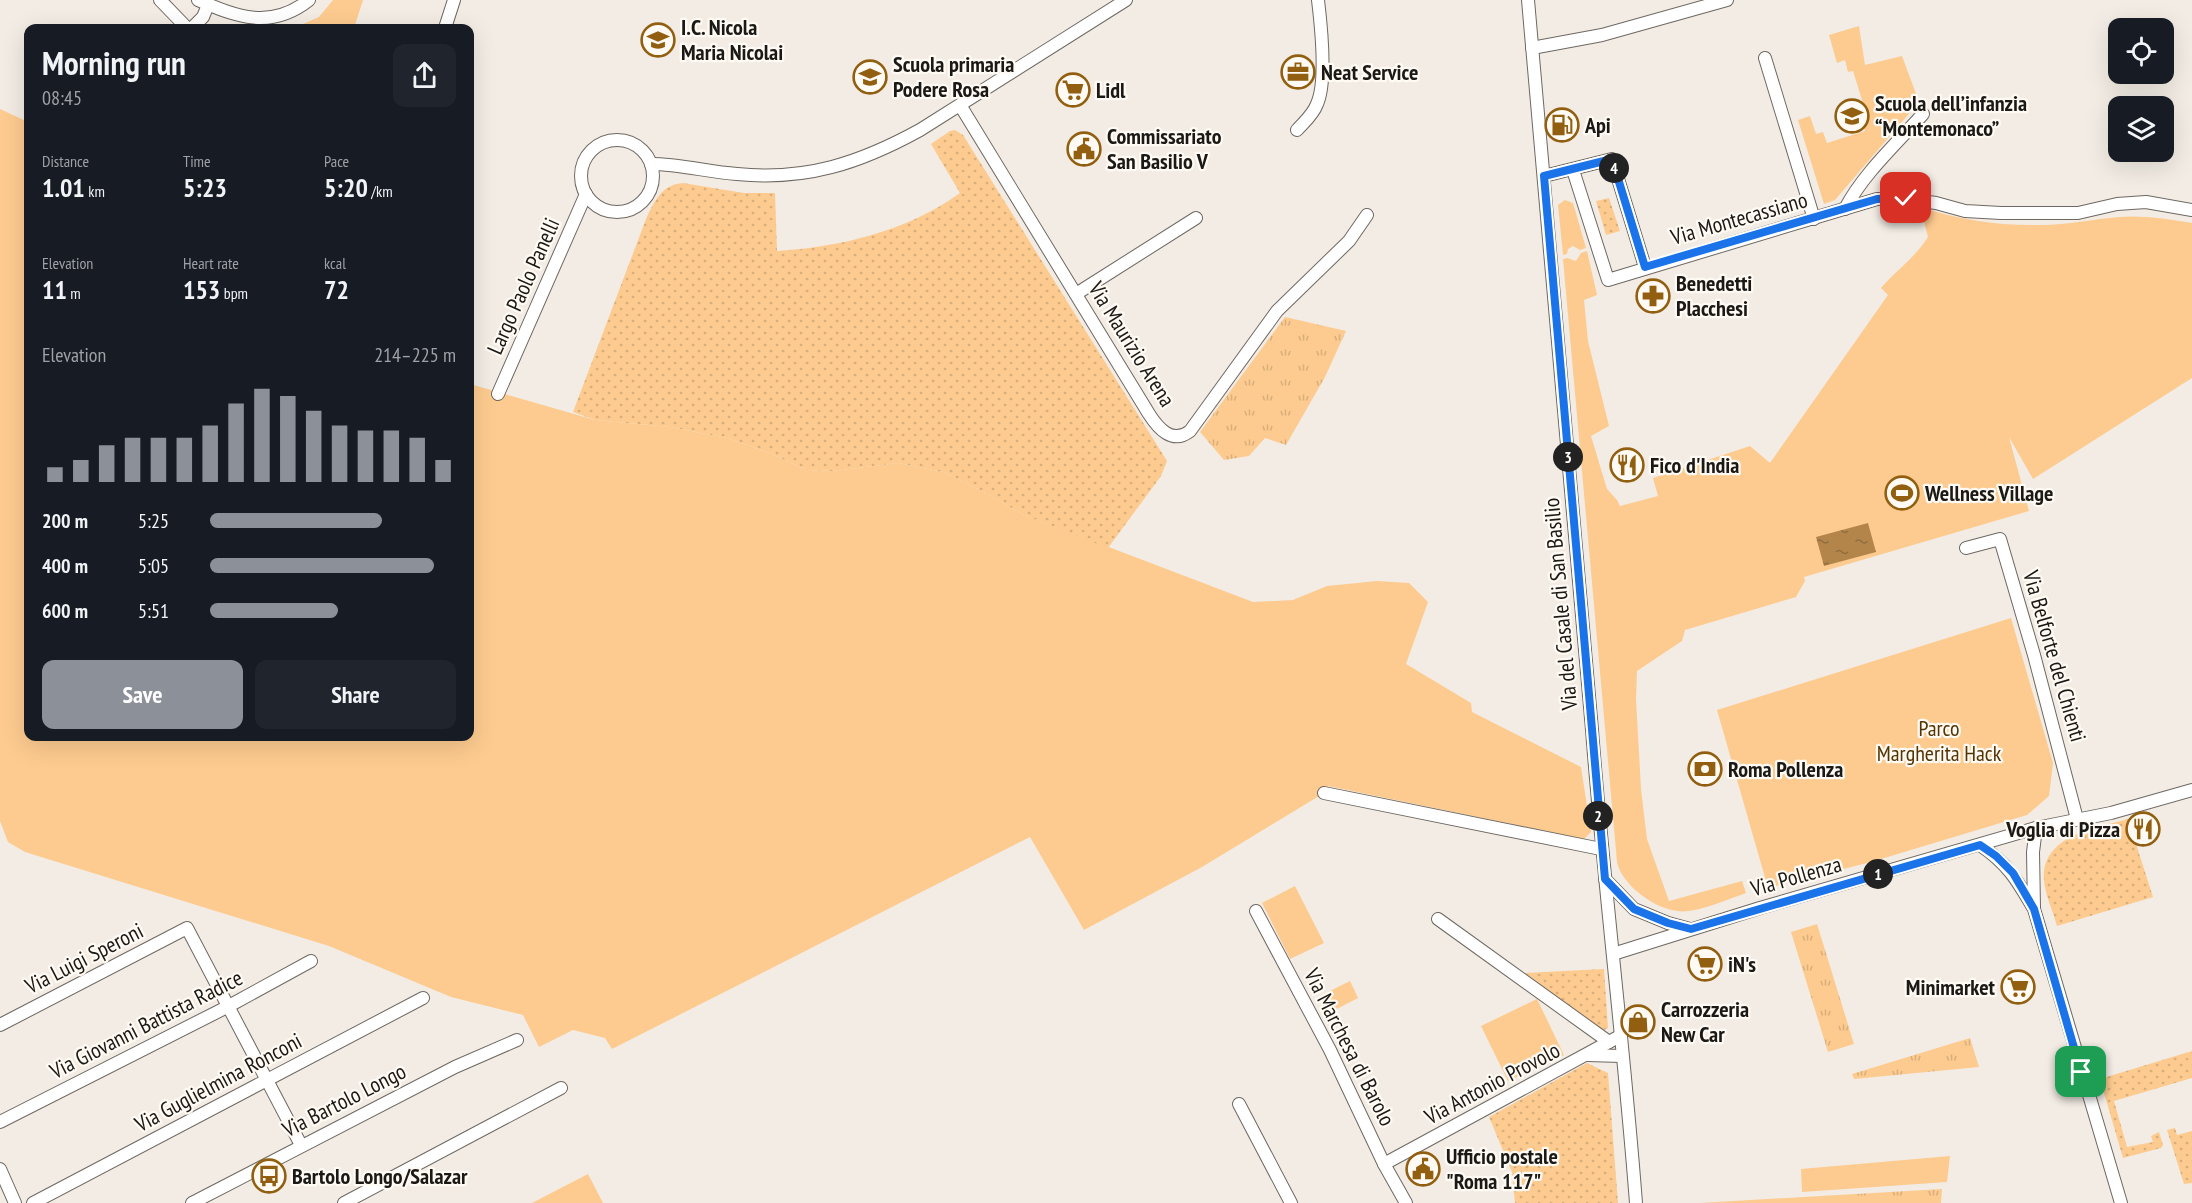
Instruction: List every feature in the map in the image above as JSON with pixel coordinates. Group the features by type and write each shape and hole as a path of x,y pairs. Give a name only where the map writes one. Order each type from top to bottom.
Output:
{"street":[{"path":"160,0 183,24"},
{"path":"196,24 203,17 203,2 239,16 256,19 291,11 309,0"},
{"path":"446,24 454,0"},
{"path":"586,194 593,203 615,212 627,211 638,206 651,187 653,175 651,164 753,176 785,176 840,166 887,148 960,105 1126,0"},
{"path":"1297,130 1315,110 1320,94 1321,55 1318,0"},
{"name":"Via del Casale di San Basilio","path":"1528,0 1601,849 1613,954 1614,1039 1621,1056 1636,1203"},
{"path":"1532,48 1602,35 1727,0"},
{"path":"1765,58 1814,219"},
{"name":"Via Maurizio Arena","path":"960,105 1153,421 1164,433 1180,437 1187,434 1277,311 1349,241 1367,215"},
{"path":"1845,209 1876,166 1923,114"},
{"name":"Largo Paolo Panelli","path":"498,394 586,194 581,171 585,160 592,150 602,143 613,140 625,141 636,146 645,153 651,164"},
{"path":"1544,176 1612,159 1645,267"},
{"name":"Via Montecassiano","path":"1573,170 1608,280 1877,199 1906,198 1965,211 2001,213 2078,213 2117,204 2146,202 2192,210"},
{"path":"1076,294 1196,218"},
{"name":"Via Belforte del Chienti","path":"1966,548 2000,539 2078,819"},
{"name":"Via Pollenza","path":"1613,954 2036,828 2111,813 2192,789"},
{"path":"1324,793 1601,849"},
{"path":"2034,909 2033,852 2036,828"},
{"path":"1980,845 1996,856 2013,873 2034,909 2121,1203"},
{"path":"1605,879 1634,909 1668,923 1691,929"},
{"name":"Via Marchesa di Barolo","path":"1256,911 1330,1050 1384,1164 1406,1203"},
{"name":"Via Antonio Provolo","path":"1384,1164 1614,1039 1438,919"},
{"name":"Via Luigi Speroni","path":"0,1025 187,928 227,1007"},
{"name":"Via Giovanni Battista Radice","path":"0,1122 227,1007 311,961"},
{"name":"Via Guglielmina Ronconi","path":"33,1203 423,998"},
{"path":"227,1007 301,1145"},
{"name":"Via Bartolo Longo","path":"192,1203 455,1066 517,1040"},
{"name":"Via Antonio Provolo","path":"1587,1055 1621,1056"},
{"path":"344,1203 561,1088"},
{"path":"1239,1104 1291,1203"},
{"path":"0,1169 15,1203"}],"green space":[{"path":"333,0 363,0 355,24 303,24 319,17"},
{"path":"1859,26 1865,65 1902,56 1919,102 1835,200 1824,204 1798,120 1810,116 1816,134 1823,132 1827,143 1865,131 1862,122 1868,119 1853,71 1848,72 1845,60 1837,63 1829,35"},
{"path":"0,109 24,120 24,741 474,741 474,385 595,420 670,427 727,438 772,454 806,470 833,471 898,463 943,472 1022,514 1253,602 1293,600 1327,586 1377,581 1409,583 1428,602 1406,664 1471,703 1472,712 1581,767 1591,832 1584,839 1328,786 1324,793 1202,867 1084,930 1030,837 612,1049 605,1038 573,1030 539,1047 523,1015 451,997 329,946 25,852 8,842 0,821"},
{"path":"955,130 963,135 1167,461 1161,476 1108,548 1022,514 943,472 898,463 833,471 806,470 772,454 727,438 670,427 595,420 573,412 646,219 664,190 683,183 744,193 775,193 777,251 825,246 896,227 918,218 960,193 931,144"},
{"path":"1609,198 1620,231 1606,235 1596,201"},
{"path":"1565,200 1573,203 1586,248 1580,250 1573,246 1568,249 1567,254 1563,255 1558,205"},
{"path":"1920,207 1965,219 2025,225 2051,225 2128,217 2192,223 2192,378 2033,479 2009,437 2029,511 1804,577 1805,581 1796,597 1685,630 1682,641 1637,671 1636,699 1641,789 1647,839 1669,901 1742,881 1746,893 1695,910 1667,909 1655,904 1635,890 1620,871 1617,862 1563,259 1576,261 1581,253 1587,251 1597,295 1584,300 1588,341 1609,426 1591,436 1607,489 1620,506 1658,496 1653,478 1750,446 1770,463 1888,295 1881,288 1917,252 1928,237"},
{"path":"1285,317 1346,331 1325,377 1286,445 1265,438 1249,456 1224,460 1200,432"},
{"name":"Parco Margherita Hack","path":"2011,618 2053,763 2049,796 2027,815 1871,862 1768,888 1717,710"},
{"path":"2128,819 2153,897 2057,926 2044,880 2045,865 2051,853 2073,836"},
{"path":"1295,886 1324,943 1290,959 1262,903"},
{"path":"1817,924 1854,1044 1828,1052 1791,932"},
{"path":"1604,969 1608,1028 1602,1031 1525,973"},
{"path":"1350,981 1358,998 1329,1013 1320,996"},
{"path":"1537,999 1564,1055 1508,1081 1481,1026"},
{"path":"1970,1038 1979,1067 1854,1079 1852,1074"},
{"path":"2192,1051 2192,1078 2114,1101 2127,1147 2153,1142 2151,1136 2159,1132 2163,1145 2161,1148 2123,1158 2100,1079"},
{"path":"1587,1063 1608,1073 1618,1203 1515,1203 1512,1172 1489,1117"},
{"path":"2175,1128 2177,1135 2192,1131 2192,1183 2184,1184 2167,1130"},
{"path":"1950,1156 1947,1182 1802,1192 1801,1169"},
{"path":"588,1174 603,1203 532,1203"},
{"path":"1942,1189 1941,1203 1700,1203"}],"water":[{"path":"1868,523 1876,552 1824,566 1816,537"}],"place":[{"name":"I.C. Nicola Maria Nicolai","path":"658,40"},
{"name":"Neat Service","path":"1298,72"},
{"name":"Scuola primaria Podere Rosa","path":"870,77"},
{"name":"Lidl","path":"1073,90"},
{"name":"Scuola dell’infanzia “Montemonaco”","path":"1852,116"},
{"name":"Api","path":"1562,125"},
{"name":"Commissariato San Basilio V","path":"1084,149"},
{"name":"Benedetti Placchesi","path":"1653,296"},
{"name":"Fico d'India","path":"1627,465"},
{"name":"Wellness Village","path":"1902,493"},
{"name":"Roma Pollenza","path":"1705,769"},
{"name":"Voglia di Pizza","path":"2143,829"},
{"name":"iN's","path":"1705,964"},
{"name":"Minimarket","path":"2018,987"},
{"name":"Carrozzeria New Car","path":"1638,1022"},
{"name":"Ufficio postale \"Roma 117\"","path":"1423,1169"},
{"name":"Bartolo Longo/Salazar","path":"269,1176"}],"route":[{"path":"1906,198 1877,199 1645,267 1612,159 1544,176 1605,879 1634,909 1668,923 1691,929 1980,845 1996,856 2013,873 2034,909 2081,1072"}]}
